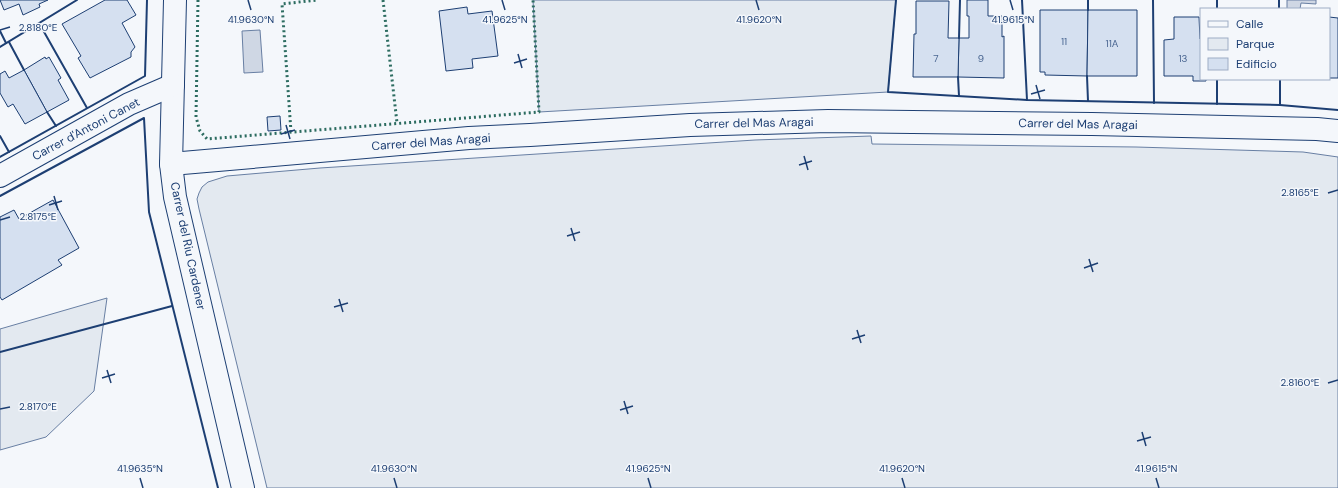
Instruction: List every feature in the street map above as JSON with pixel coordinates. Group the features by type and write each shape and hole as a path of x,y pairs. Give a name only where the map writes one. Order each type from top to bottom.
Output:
{"street":[{"name":"Carrer del Riu Cardener","path":"175,0 171,164 175,198 243,488"},
{"name":"Carrer d'Antoni Canet","path":"0,176 129,104 173,85"},
{"name":"Carrer del Mas Aragai","path":"171,164 469,138 530,136 690,124 828,121 1092,124 1317,129 1338,131"}],"green space":[{"path":"533,0 896,0 888,92 539,112"},
{"path":"871,136 872,144 1136,147 1303,152 1338,157 1338,488 267,488 197,199 202,187 208,182 227,176 320,168 755,140"},
{"path":"107,298 94,391 46,437 0,450 0,329"}],"shaded area":[{"path":"1287,0 1316,0 1316,4 1301,3 1300,8 1287,8"},
{"path":"260,30 263,72 244,73 242,31"}],"building":[{"path":"0,0 48,0 39,4 40,7 23,15 19,4 4,10"},
{"path":"105,0 127,0 136,15 122,23 135,47 131,52 131,57 90,78 78,58 81,56 62,24"},
{"path":"967,0 988,0 988,16 1002,16 1002,37 1004,36 1004,78 958,77 959,38 969,38"},
{"path":"916,1 949,1 948,38 959,38 958,77 913,77 914,34 916,34"},
{"path":"467,7 468,14 492,11 498,56 472,59 473,68 446,71 439,11"},
{"path":"1040,10 1088,10 1087,76 1045,75 1045,72 1040,72"},
{"path":"1088,10 1137,10 1137,76 1087,76"},
{"path":"1174,17 1199,17 1200,80 1206,81 1193,81 1193,76 1164,76 1164,40 1174,39"},
{"path":"1330,17 1338,18 1338,78 1330,78"},
{"path":"45,57 46,59 49,57 61,78 58,80 69,100 47,112 24,70"},
{"path":"24,70 47,112 25,124 13,104 8,107 0,93 0,74 5,71 9,78"},
{"path":"280,116 281,130 268,131 267,117"},
{"path":"53,200 79,248 58,260 62,265 2,300 0,297 0,217 14,210 19,219"}],"hedge":[{"path":"198,0 196,117 200,131 207,139 539,112 533,0"},
{"path":"291,132 282,4 317,0"},
{"path":"383,0 397,123"}],"wall":[{"path":"0,47 77,0"},
{"path":"0,157 145,76 147,0"},
{"path":"896,0 888,92 1027,100 1280,105 1338,110"},
{"path":"959,38 960,0"},
{"path":"1022,0 1027,100"},
{"path":"1088,0 1088,10"},
{"path":"1153,0 1154,103"},
{"path":"1217,0 1217,8"},
{"path":"1279,0 1279,8"},
{"path":"39,23 87,108"},
{"path":"0,31 6,43"},
{"path":"9,42 24,70"},
{"path":"1087,76 1088,101"},
{"path":"958,77 959,96"},
{"path":"1217,80 1217,104"},
{"path":"1280,80 1280,105"},
{"path":"47,112 56,126"},
{"path":"0,196 144,118 149,212 218,488"},
{"path":"0,136 9,152"},
{"path":"0,352 172,306"}]}
